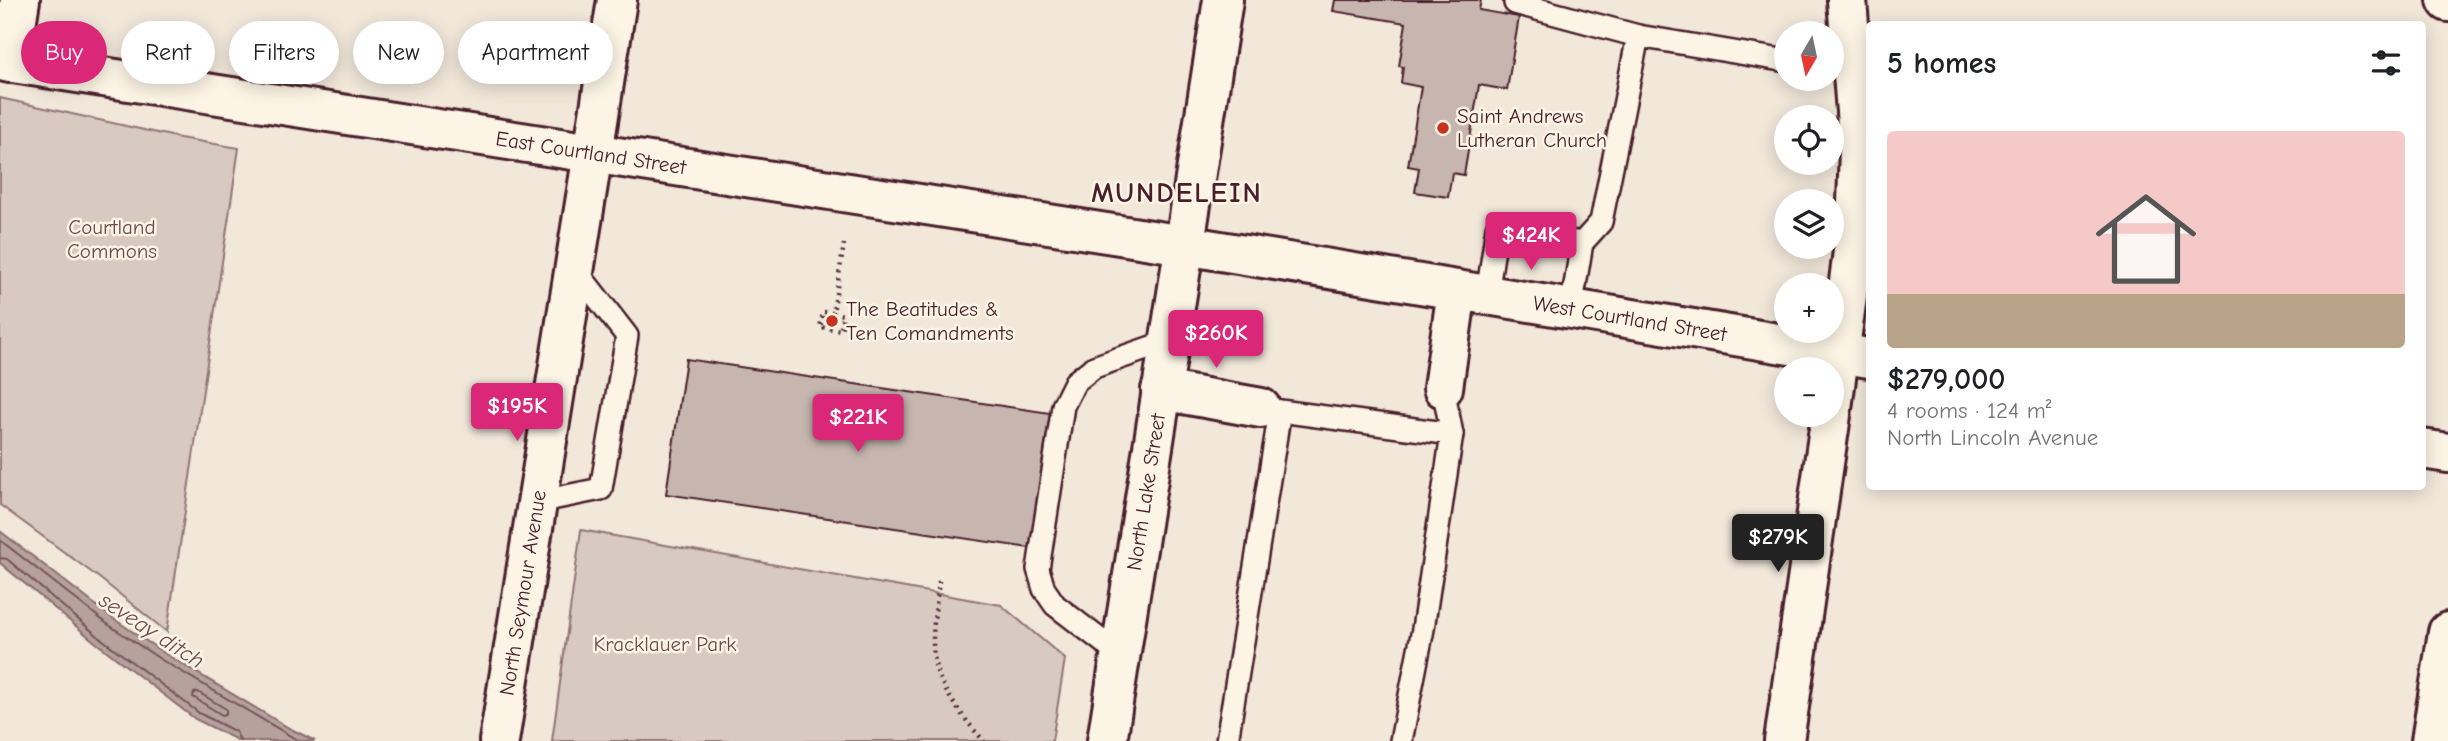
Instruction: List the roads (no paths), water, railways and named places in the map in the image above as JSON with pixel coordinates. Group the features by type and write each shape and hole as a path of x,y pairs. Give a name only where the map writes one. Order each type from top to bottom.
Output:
{"street":[{"path":"5,62 20,0"},
{"name":"North Seymour Avenue","path":"499,741 617,0"},
{"name":"North Lake Street","path":"1107,741 1223,0"},
{"path":"1844,40 1847,0"},
{"name":"East Courtland Street","path":"5,62 1184,245"},
{"path":"1844,77 1859,149 1855,356 1844,381"},
{"name":"West Courtland Street","path":"1184,245 1855,356"},
{"path":"1443,388 1472,292"},
{"path":"1161,390 1271,409"},
{"path":"1784,741 1829,427"},
{"path":"2426,450 2448,453"},
{"path":"2431,741 2448,632"}],"lane":[{"path":"1516,0 1516,3 1638,36 1774,59"},
{"path":"1571,309 1582,243 1601,222 1638,36"},
{"path":"1472,292 1497,228 1582,243"},
{"path":"537,502 601,489 627,336 575,269"},
{"path":"1121,654 1055,605 1044,589 1038,569 1063,406 1074,382 1094,366 1169,341"},
{"path":"1401,741 1423,629 1452,434 1443,388"},
{"path":"1227,741 1271,409 1452,434"}],"water":[{"path":"0,531 111,617 164,653 315,741 239,741 195,719 95,642 0,563"}],"place":[{"name":"Saint Andrews Lutheran Church","path":"1443,128"},
{"name":"The Beatitudes & Ten Comandments","path":"832,321"}],"district":[{"name":"MUNDELEIN","path":"1177,192"}],"park label":[{"name":"Courtland Commons","path":"112,239"},
{"name":"Kracklauer Park","path":"665,644"}],"water label":[{"name":"seveay ditch","path":"152,630"}]}
